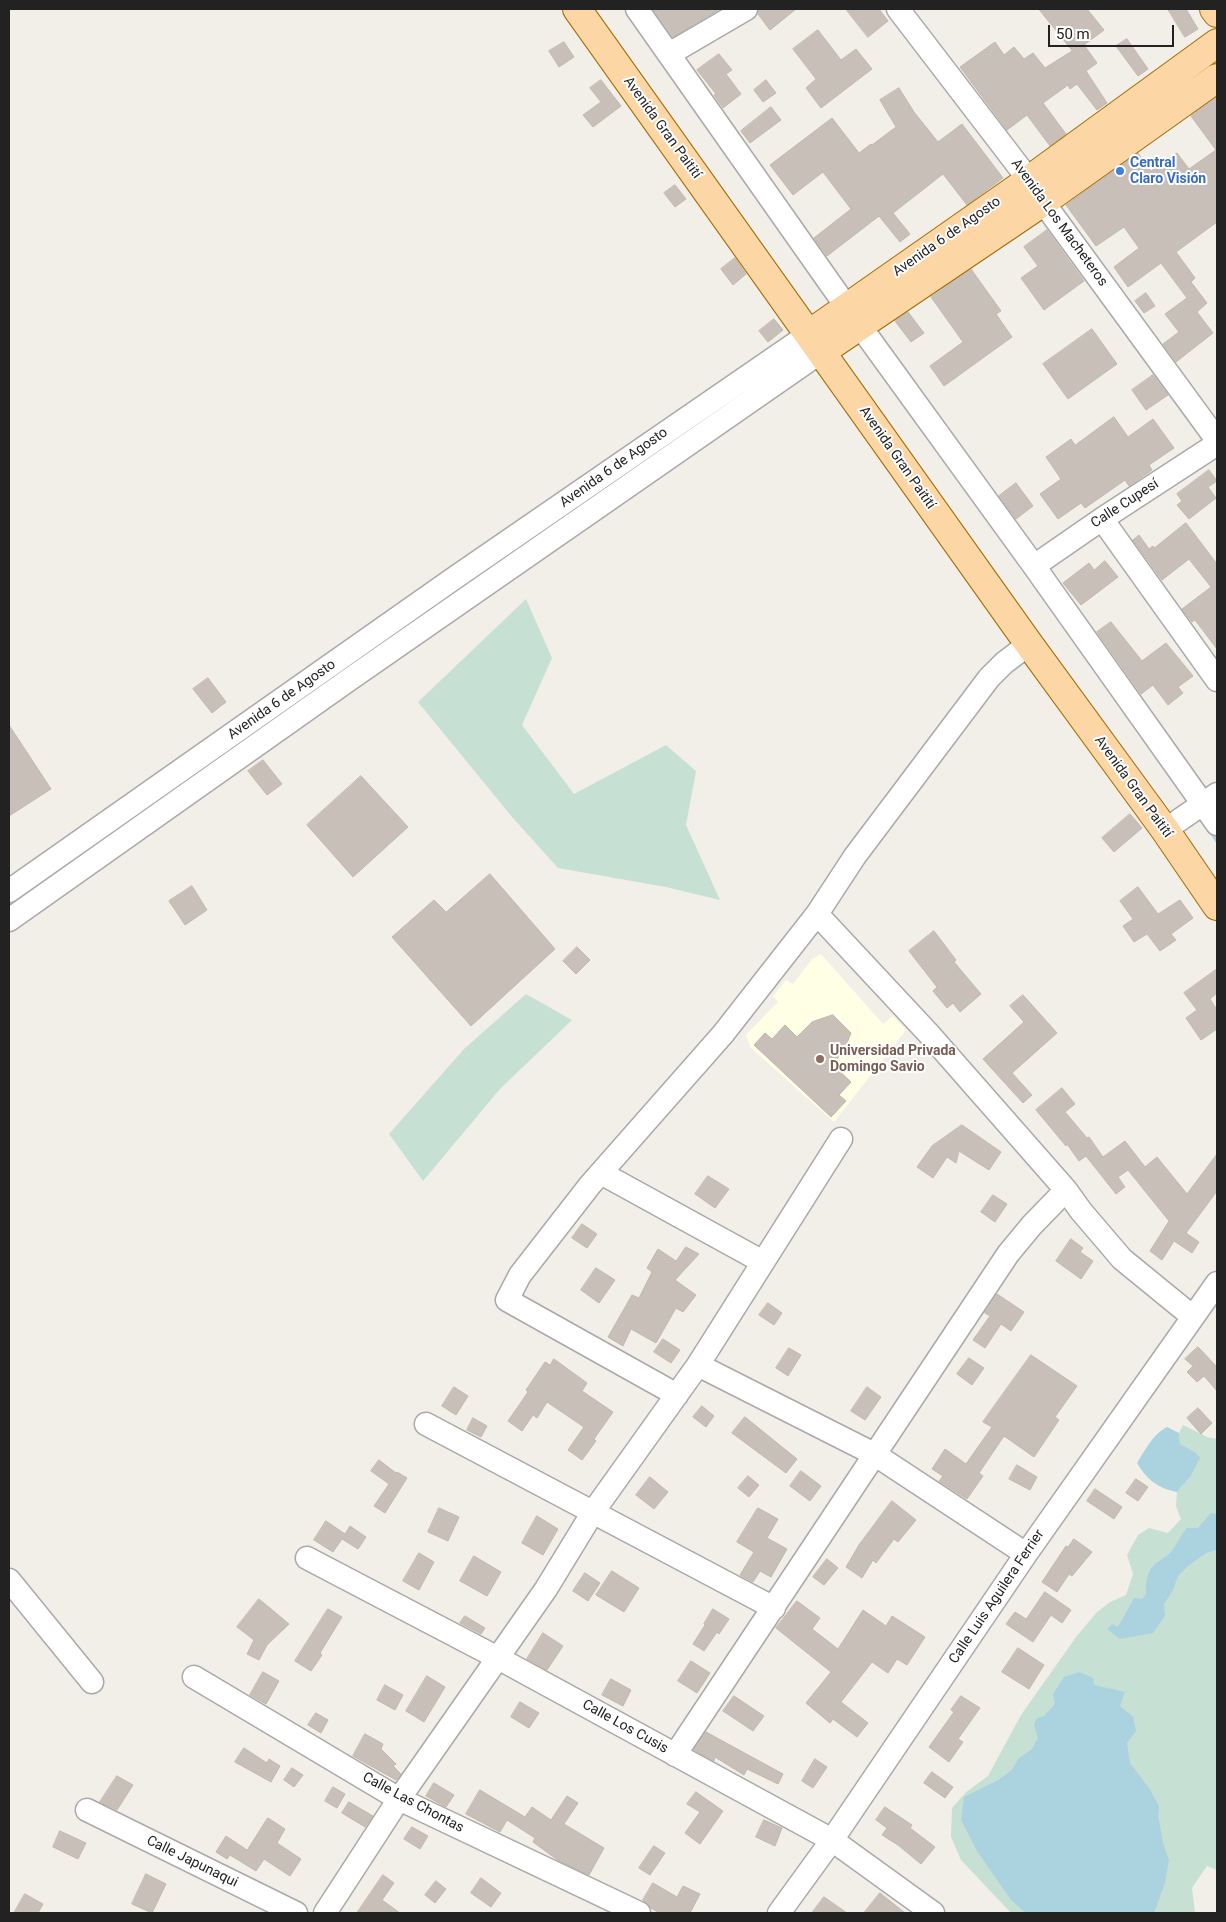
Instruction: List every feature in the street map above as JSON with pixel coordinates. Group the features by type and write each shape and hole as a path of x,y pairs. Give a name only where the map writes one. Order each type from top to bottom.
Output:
{"main road":[{"name":"Avenida Gran Paitití","path":"577,9 1029,644 1165,830 1217,906"},
{"path":"1214,9 1217,13"},
{"name":"Avenida 6 de Agosto","path":"1036,191 1217,43"},
{"name":"Avenida 6 de Agosto","path":"815,343 1036,191 1217,78"}],"street":[{"path":"637,9 853,316 1034,566 1210,800 1217,824"},
{"path":"669,54 746,9"},
{"name":"Avenida Los Macheteros","path":"898,9 1036,191 1217,440"},
{"name":"Avenida 6 de Agosto","path":"235,746 453,579 638,451 815,343"},
{"name":"Avenida 6 de Agosto","path":"9,920 105,838 235,746 650,470 815,343"},
{"name":"Calle Cupesí","path":"1034,566 1217,444"},
{"path":"638,451 650,470"},
{"path":"1102,519 1217,680"},
{"path":"677,1395 507,1300 520,1274 601,1173 723,1034 817,914 855,856 989,678 1004,663 1029,644"},
{"path":"1165,830 1210,800"},
{"name":"Avenida 6 de Agosto","path":"9,891 105,838"},
{"path":"817,914 930,1034 1066,1190 1081,1211 1122,1259 1193,1317"},
{"path":"325,1913 400,1799 546,1589 593,1512 698,1365 841,1139"},
{"path":"601,1173 763,1262"},
{"path":"675,1755 1008,1254 1066,1190"},
{"name":"Calle Luis Aguilera Ferrier","path":"779,1913 832,1840 1026,1554 1217,1283"},
{"path":"698,1365 874,1454 1026,1554"},
{"path":"426,1424 774,1608"},
{"name":"Calle Los Cusis","path":"308,1558 498,1658 832,1840 932,1913"},
{"path":"9,1580 92,1682"},
{"name":"Calle Las Chontas","path":"194,1677 400,1799 639,1913"},
{"name":"Calle Japunaqui","path":"87,1810 296,1913"}],"shaded area":[{"path":"526,599 552,658 522,725 574,794 666,745 696,771 686,825 720,900 666,887 558,868 512,817 418,702"},
{"path":"821,954 883,1024 893,1016 906,1030 834,1122 751,1048 746,1035 778,1002 773,996 786,980 793,984 812,959"},
{"path":"526,994 572,1020 500,1089 423,1181 389,1134 464,1049"},
{"path":"1183,1425 1207,1437 1217,1439 1217,1870 1207,1866 1192,1888 1195,1913 1011,1913 961,1860 951,1837 952,1808 966,1792 988,1776 1021,1715 1076,1637 1097,1612 1110,1602 1126,1595 1133,1574 1127,1555 1138,1535 1149,1528 1168,1533 1181,1519 1176,1506 1177,1492 1190,1477 1195,1452 1180,1444 1179,1433"}],"water":[{"path":"1167,1427 1179,1433 1180,1444 1195,1452 1200,1458 1190,1477 1177,1492 1159,1486 1145,1474 1137,1463 1153,1438"},
{"path":"1211,1513 1217,1514 1217,1550 1206,1553 1178,1576 1173,1590 1164,1604 1165,1616 1153,1633 1120,1639 1107,1629 1112,1624 1118,1627 1134,1598 1142,1599 1146,1594 1147,1578 1152,1567 1172,1551 1187,1528 1198,1528"},
{"path":"1079,1672 1093,1678 1094,1685 1125,1692 1120,1706 1133,1717 1136,1731 1127,1743 1130,1763 1149,1788 1159,1806 1158,1815 1163,1843 1169,1860 1165,1883 1154,1913 1026,1913 1011,1900 977,1851 961,1820 964,1797 998,1780 1012,1770 1018,1759 1032,1749 1038,1738 1034,1725 1037,1718 1044,1716 1055,1704 1053,1694 1064,1677"}],"building":[{"path":"653,9 720,9 673,37"},
{"path":"759,9 796,9 770,30 758,14"},
{"path":"846,9 879,9 888,21 868,37"},
{"path":"1039,9 1087,9 1104,30 1084,45 1097,63 1086,71 1107,103 1097,110 1077,84 1070,89 1068,85 1043,103 1066,134 1050,146 1027,115 1007,130 960,67 995,42 1004,55 1014,47 1024,59 1033,53 1045,68 1072,51"},
{"path":"1168,9 1186,9 1198,29 1185,37"},
{"path":"818,30 841,60 856,49 872,69 821,108 806,88 816,79 793,49"},
{"path":"1127,39 1148,69 1138,76 1116,46"},
{"path":"564,42 574,57 559,67 549,51"},
{"path":"719,54 732,70 726,74 741,94 723,108 714,95 716,94 697,70"},
{"path":"601,80 621,106 593,127 583,115 601,102 590,88"},
{"path":"766,80 776,93 763,102 754,90"},
{"path":"899,88 914,112 938,142 962,124 1003,178 967,205 943,174 893,213 910,234 900,242 879,216 827,256 814,238 851,209 823,172 793,195 770,165 832,118 859,153 896,127 880,100"},
{"path":"1217,97 1217,222 1176,252 1195,278 1191,282 1207,303 1197,312 1213,333 1176,362 1163,344 1179,332 1165,314 1187,298 1161,263 1128,287 1114,267 1139,248 1124,227 1096,246 1066,205 1138,153 1151,171 1177,153 1189,169 1216,150 1191,116"},
{"path":"771,107 781,120 750,143 741,131"},
{"path":"675,185 686,199 675,207 664,193"},
{"path":"1047,230 1084,281 1044,310 1021,278 1038,266 1024,247"},
{"path":"735,258 746,274 733,285 721,269"},
{"path":"971,269 1001,311 996,314 1012,337 944,386 930,366 963,342 931,297"},
{"path":"1146,293 1155,306 1144,313 1135,301"},
{"path":"908,312 924,333 911,342 895,321"},
{"path":"774,319 783,330 768,342 759,331"},
{"path":"1092,329 1117,364 1068,399 1043,364"},
{"path":"1153,375 1168,395 1146,410 1132,390"},
{"path":"1114,417 1128,437 1153,419 1174,448 1149,465 1152,470 1129,486 1125,480 1085,508 1081,503 1058,519 1040,494 1061,479 1046,457 1071,439 1075,445"},
{"path":"1209,470 1217,481 1208,487 1216,498 1189,519 1177,505 1182,501 1177,494"},
{"path":"1016,483 1033,506 1016,519 999,496"},
{"path":"1186,523 1217,564 1217,649 1195,620 1192,622 1182,609 1211,587 1189,559 1162,580 1133,540 1139,535 1149,549 1153,546 1154,548"},
{"path":"1105,561 1118,577 1081,605 1063,583 1089,563 1094,570"},
{"path":"1111,622 1142,661 1166,643 1193,676 1178,687 1183,693 1168,705 1153,685 1141,694 1097,632"},
{"path":"208,678 226,702 212,713 193,689"},
{"path":"9,725 51,789 9,816"},
{"path":"263,760 282,784 267,795 248,771"},
{"path":"361,776 408,827 353,877 307,825"},
{"path":"1130,814 1142,828 1114,852 1102,838"},
{"path":"490,874 555,949 471,1026 392,937 434,900 446,912"},
{"path":"192,886 207,910 185,925 169,901"},
{"path":"1138,887 1158,914 1180,900 1193,918 1171,934 1176,940 1160,951 1147,934 1134,942 1123,926 1133,919 1120,901"},
{"path":"934,931 956,960 954,962 981,994 960,1012 953,1003 947,1008 933,991 937,987 909,951"},
{"path":"577,947 590,960 576,974 563,961"},
{"path":"1217,969 1217,993 1210,999 1217,1010 1217,1029 1201,1040 1186,1018 1197,1010 1184,993"},
{"path":"1023,995 1057,1033 1012,1073 1032,1095 1023,1103 983,1059 1024,1022 1010,1006"},
{"path":"833,1015 851,1033 843,1053 832,1064 851,1082 839,1095 846,1101 831,1117 754,1045 765,1033 772,1039 785,1025 797,1037 812,1022"},
{"path":"1062,1088 1075,1104 1065,1112 1087,1138 1089,1137 1103,1157 1125,1141 1145,1167 1157,1157 1187,1194 1217,1154 1217,1191 1186,1233 1199,1242 1192,1253 1174,1241 1162,1260 1150,1251 1169,1221 1128,1170 1118,1177 1125,1187 1116,1194 1086,1156 1079,1161 1067,1144 1066,1146 1036,1110"},
{"path":"962,1125 1001,1152 989,1170 959,1151 956,1163 947,1157 933,1178 917,1167 932,1146"},
{"path":"708,1176 729,1189 715,1208 695,1194"},
{"path":"993,1195 1007,1204 995,1222 981,1212"},
{"path":"582,1224 597,1234 587,1248 572,1238"},
{"path":"1071,1239 1083,1248 1080,1252 1093,1261 1081,1279 1056,1261"},
{"path":"686,1247 699,1254 675,1280 696,1295 683,1312 676,1308 656,1343 631,1329 623,1346 608,1337 632,1295 639,1298 652,1272 647,1268 658,1249 676,1261"},
{"path":"596,1268 615,1280 599,1303 581,1290"},
{"path":"997,1294 1024,1312 1011,1331 1001,1324 985,1348 973,1340 990,1316 985,1313"},
{"path":"768,1303 782,1313 774,1325 759,1315"},
{"path":"663,1339 680,1350 671,1363 654,1352"},
{"path":"1198,1347 1217,1367 1217,1391 1204,1376 1197,1382 1187,1372 1193,1366 1185,1359"},
{"path":"789,1348 801,1355 788,1376 776,1368"},
{"path":"1031,1355 1077,1386 1055,1417 1059,1420 1034,1457 1004,1436 979,1473 983,1476 967,1499 939,1481 943,1476 932,1469 945,1449 966,1464 992,1427 983,1422"},
{"path":"969,1358 984,1368 972,1385 957,1374"},
{"path":"554,1359 587,1383 582,1391 613,1412 582,1460 568,1450 584,1427 547,1402 537,1418 533,1415 522,1431 508,1421 528,1392 526,1390 545,1362 550,1365"},
{"path":"454,1387 468,1396 456,1415 442,1406"},
{"path":"867,1387 881,1397 865,1420 851,1411"},
{"path":"702,1406 714,1416 706,1427 693,1417"},
{"path":"1198,1408 1212,1423 1201,1434 1187,1418"},
{"path":"745,1417 797,1459 786,1473 732,1433"},
{"path":"473,1418 487,1426 481,1437 467,1430"},
{"path":"379,1460 396,1473 407,1478 385,1513 374,1506 389,1484 371,1471"},
{"path":"1017,1465 1037,1477 1030,1490 1009,1479"},
{"path":"801,1471 821,1486 810,1501 790,1486"},
{"path":"748,1476 759,1485 749,1497 738,1488"},
{"path":"650,1477 668,1492 654,1509 636,1495"},
{"path":"1136,1479 1148,1487 1138,1501 1126,1493"},
{"path":"1095,1489 1122,1507 1114,1519 1087,1501"},
{"path":"892,1501 916,1520 898,1542 894,1539 876,1563 873,1560 862,1578 846,1567 859,1545"},
{"path":"439,1508 459,1517 448,1541 428,1532"},
{"path":"758,1508 778,1519 767,1538 787,1549 771,1577 760,1571 753,1582 740,1575 754,1552 737,1542"},
{"path":"537,1516 558,1529 543,1555 522,1543"},
{"path":"326,1521 345,1534 350,1526 366,1537 358,1549 342,1539 333,1552 314,1540"},
{"path":"1074,1539 1092,1552 1072,1576 1069,1574 1057,1592 1042,1582 1066,1546 1068,1547"},
{"path":"419,1553 434,1562 419,1590 403,1581"},
{"path":"474,1556 501,1572 487,1596 460,1581"},
{"path":"827,1559 838,1568 824,1585 813,1577"},
{"path":"612,1571 639,1588 624,1612 596,1595"},
{"path":"585,1573 600,1583 588,1601 573,1591"},
{"path":"1045,1592 1071,1610 1062,1623 1051,1615 1033,1642 1006,1624 1015,1612 1026,1619"},
{"path":"259,1599 289,1624 267,1645 259,1660 247,1654 254,1640 237,1627"},
{"path":"797,1601 820,1618 812,1629 838,1649 863,1610 886,1626 892,1616 925,1637 907,1665 897,1659 888,1673 872,1662 841,1702 868,1723 857,1737 833,1719 830,1723 806,1703 831,1672 776,1628"},
{"path":"328,1609 342,1617 320,1653 322,1655 311,1671 295,1661"},
{"path":"713,1609 729,1619 704,1651 693,1644"},
{"path":"465,1616 485,1628 481,1634 460,1623"},
{"path":"543,1633 563,1646 547,1670 527,1659"},
{"path":"1018,1648 1044,1665 1029,1689 1002,1672"},
{"path":"691,1661 710,1673 697,1693 678,1681"},
{"path":"263,1672 279,1681 266,1704 250,1695"},
{"path":"427,1676 445,1687 424,1722 406,1711"},
{"path":"611,1679 631,1690 623,1706 602,1695"},
{"path":"385,1685 403,1695 395,1710 377,1700"},
{"path":"734,1696 764,1716 753,1731 723,1711"},
{"path":"961,1696 980,1708 958,1739 963,1742 949,1762 929,1747 954,1712 951,1710"},
{"path":"520,1702 539,1713 529,1728 511,1717"},
{"path":"316,1713 328,1720 321,1733 308,1725"},
{"path":"706,1732 783,1774 778,1784 747,1769 744,1775 715,1757 714,1761 694,1750"},
{"path":"365,1734 383,1744 381,1749 396,1764 393,1766 401,1774 396,1780 353,1756"},
{"path":"244,1748 267,1763 269,1759 280,1766 271,1782 235,1762"},
{"path":"815,1759 827,1767 813,1788 802,1781"},
{"path":"292,1768 303,1775 294,1787 284,1780"},
{"path":"932,1772 953,1787 945,1798 924,1783"},
{"path":"117,1776 133,1785 117,1810 100,1802"},
{"path":"434,1783 454,1795 446,1807 426,1796"},
{"path":"333,1787 345,1794 337,1808 325,1801"},
{"path":"480,1790 525,1817 532,1807 551,1820 567,1796 578,1803 564,1824 604,1848 589,1875 559,1861 533,1842 535,1838 507,1820 500,1832 466,1814"},
{"path":"696,1792 723,1811 700,1844 685,1833 700,1812 687,1804"},
{"path":"349,1802 373,1816 365,1827 342,1813"},
{"path":"885,1807 912,1825 910,1828 935,1847 921,1864 898,1845 882,1835 887,1828 876,1820"},
{"path":"268,1818 285,1829 277,1843 301,1859 290,1876 264,1859 256,1871 230,1855 227,1859 216,1852 226,1836 247,1850"},
{"path":"764,1820 782,1828 775,1846 756,1837"},
{"path":"412,1827 428,1836 420,1849 404,1839"},
{"path":"60,1831 86,1843 78,1859 53,1847"},
{"path":"654,1846 665,1853 650,1875 639,1868"},
{"path":"146,1874 166,1884 152,1913 132,1904"},
{"path":"383,1875 394,1883 382,1900 400,1913 357,1913"},
{"path":"481,1878 501,1893 491,1907 471,1893"},
{"path":"436,1881 446,1889 435,1903 425,1895"},
{"path":"653,1883 677,1897 683,1886 700,1894 690,1913 659,1913 643,1900"},
{"path":"880,1893 905,1913 864,1913"},
{"path":"25,1894 43,1904 38,1913 14,1913"},
{"path":"824,1897 847,1913 812,1913"}],"waterway":[{"path":"1210,829 1217,840"}],"place":[{"name":"Central Claro Visión","path":"1120,171"},
{"name":"Universidad Privada Domingo Savio","path":"820,1059"}]}
